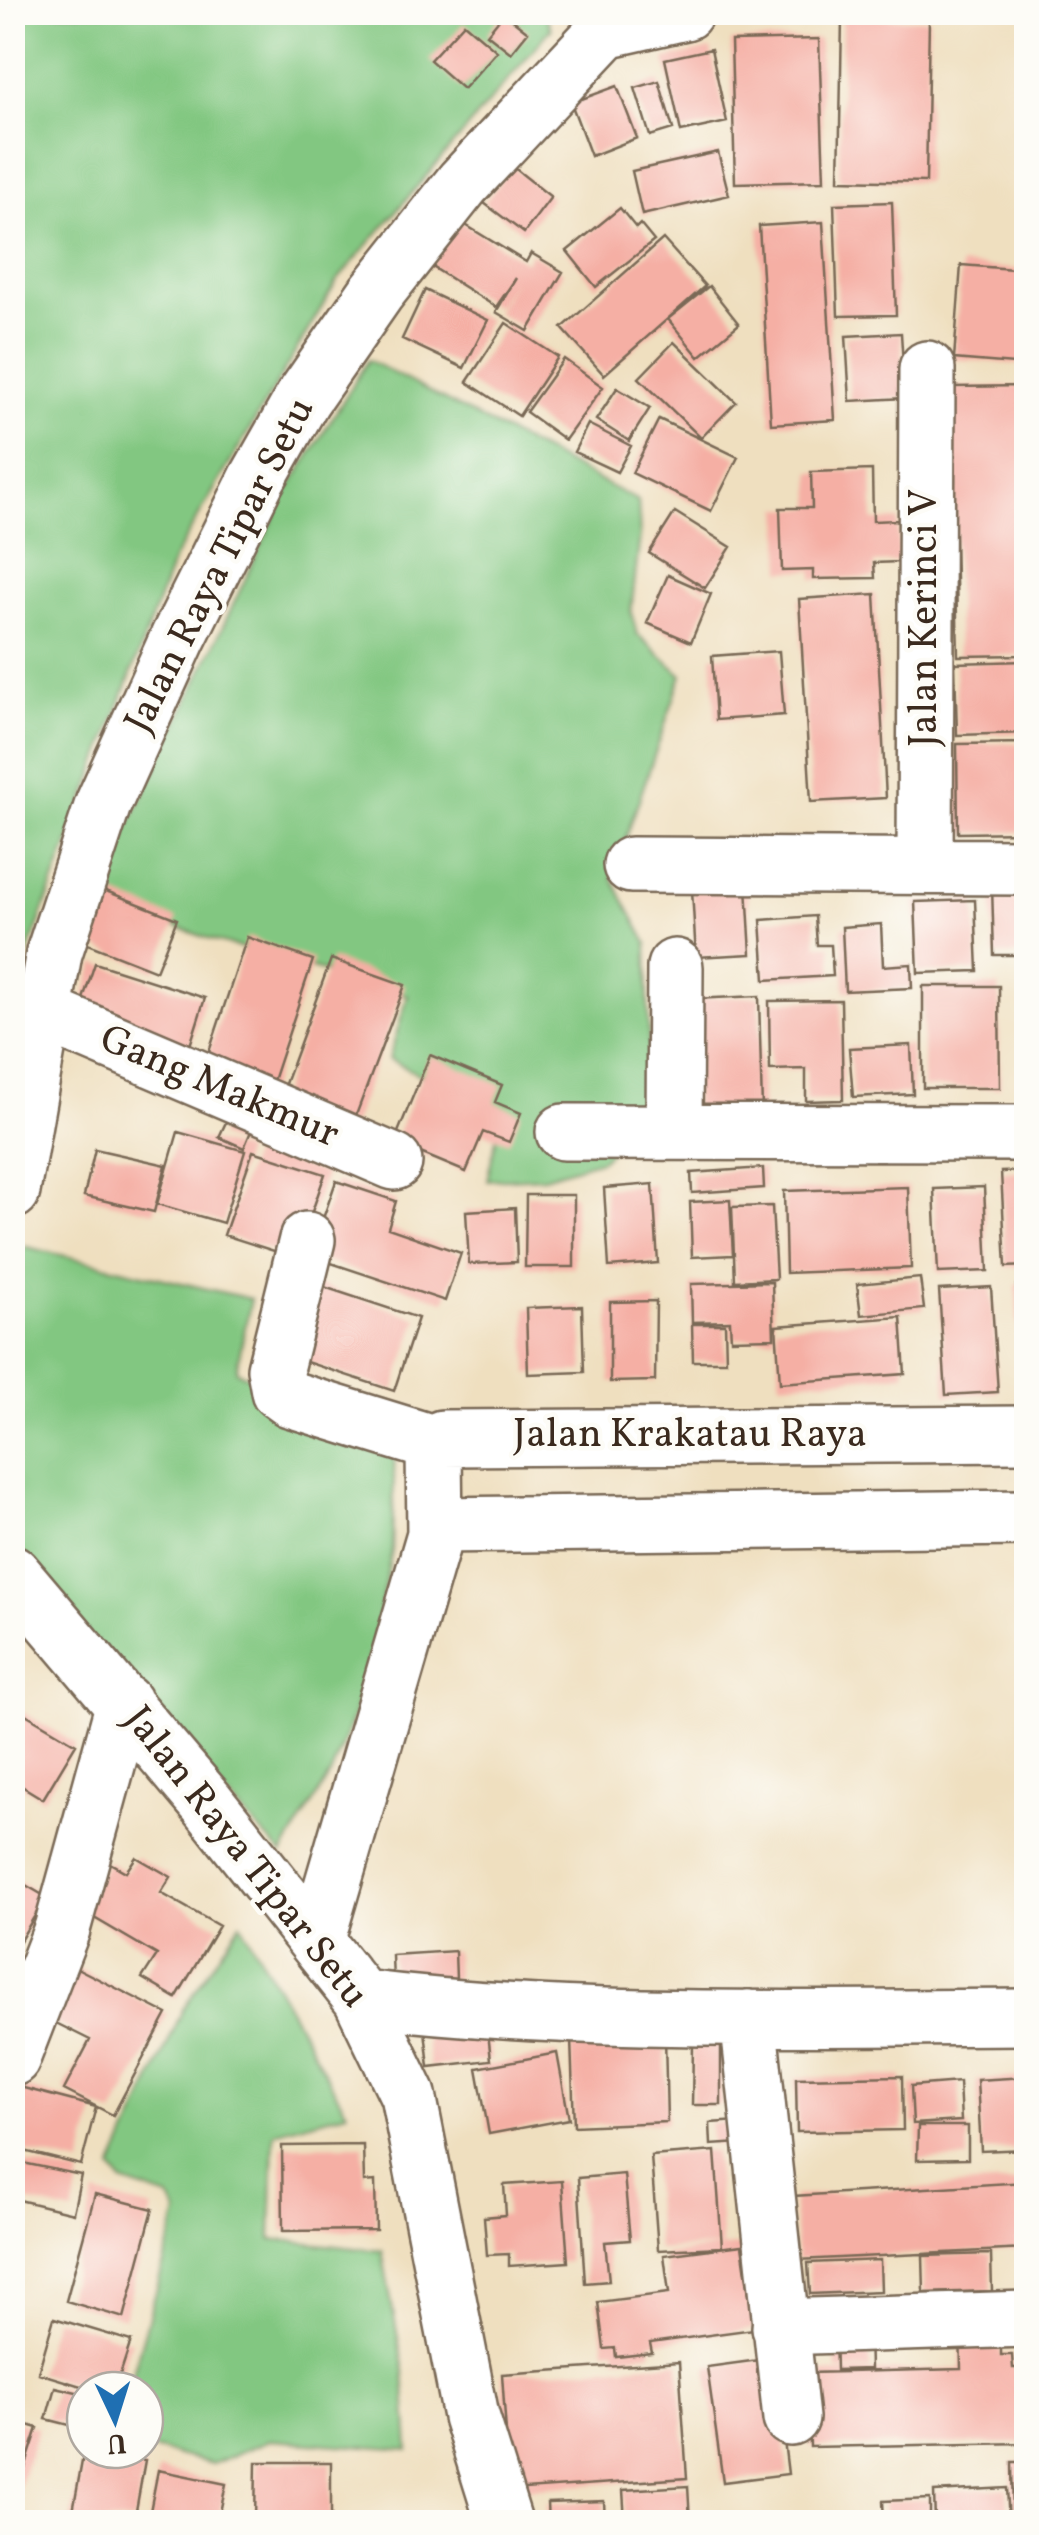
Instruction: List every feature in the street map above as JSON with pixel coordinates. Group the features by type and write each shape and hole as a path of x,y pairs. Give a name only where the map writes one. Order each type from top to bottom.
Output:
{"street":[{"path":"603,21 685,12"},
{"name":"Jalan Raya Tipar Setu","path":"12,1191 44,1013 33,947 257,479 303,398 376,293 463,183 603,21"},
{"name":"Jalan Kerinci V","path":"925,866 927,369"},
{"path":"632,865 1026,867"},
{"path":"674,1132 675,967"},
{"name":"Gang Makmur","path":"44,1013 394,1162"},
{"path":"564,1132 1026,1133"},
{"path":"307,1240 275,1369 279,1391 290,1399 436,1444 437,1525 316,1938"},
{"name":"Jalan Krakatau Raya","path":"436,1444 443,1438 1026,1434"},
{"path":"437,1525 1026,1518"},
{"name":"Jalan Raya Tipar Setu","path":"12,1573 124,1704 361,1998 408,2094 470,2416 504,2522"},
{"path":"12,2058 62,1929 124,1704"},
{"path":"361,1998 457,2010 748,2018 1026,2016"},
{"path":"748,2018 791,2418"},
{"path":"780,2327 1026,2318"}],"green space":[{"path":"13,13 545,13 551,29 337,281 174,558 13,993"},
{"path":"368,360 638,501 640,536 631,611 637,634 682,675 612,878 647,943 649,1059 630,1133 601,1160 544,1177 487,1180 501,1117 389,1059 408,995 215,941 95,897 284,497"},
{"path":"18,1245 251,1299 236,1371 395,1440 392,1550 372,1649 353,1717 331,1773 282,1854 13,1571 12,1271"},
{"path":"241,1923 347,2112 274,2132 271,2239 382,2251 404,2371 409,2450 269,2440 213,2464 165,2452 165,2370 134,2370 178,2214 169,2198 122,2182 112,2169 183,2009"}],"building":[{"path":"504,13 528,32 511,53 487,34"},
{"path":"842,18 929,19 926,182 839,180"},
{"path":"464,23 497,51 463,89 430,60"},
{"path":"819,39 824,181 735,183 731,41"},
{"path":"711,49 727,122 681,132 665,59"},
{"path":"659,81 673,129 650,136 635,88"},
{"path":"617,86 637,138 591,156 571,103"},
{"path":"718,152 729,195 642,215 632,171"},
{"path":"512,166 551,197 524,233 484,203"},
{"path":"892,202 896,315 838,316 834,204"},
{"path":"620,208 636,228 640,224 654,241 596,287 567,251"},
{"path":"459,221 526,262 531,253 563,272 528,331 496,312 516,278 496,307 431,266"},
{"path":"823,222 835,420 771,424 759,226"},
{"path":"663,239 705,286 604,375 562,328"},
{"path":"961,265 1026,270 1026,365 954,359"},
{"path":"709,286 739,324 699,357 668,319"},
{"path":"425,290 488,320 464,368 402,339"},
{"path":"506,323 558,357 519,416 467,382"},
{"path":"901,333 905,398 850,401 846,336"},
{"path":"674,342 736,402 701,438 639,378"},
{"path":"564,359 603,387 565,440 526,412"},
{"path":"1026,386 1026,655 958,656 951,387"},
{"path":"617,388 650,408 629,441 596,420"},
{"path":"659,419 738,457 711,511 632,473"},
{"path":"588,424 631,446 617,472 574,452"},
{"path":"872,470 873,521 898,520 899,562 874,563 875,578 813,579 813,570 782,571 780,508 812,508 811,472"},
{"path":"675,512 731,547 705,588 649,553"},
{"path":"668,575 711,594 691,642 647,623"},
{"path":"875,594 886,798 811,802 799,599"},
{"path":"779,651 784,715 716,720 712,656"},
{"path":"1026,661 1026,733 957,735 955,663"},
{"path":"1026,743 1026,832 958,833 957,744"},
{"path":"1026,885 1026,955 994,955 992,886"},
{"path":"747,887 751,954 696,957 692,890"},
{"path":"101,889 177,919 156,971 80,941"},
{"path":"975,900 978,971 918,973 915,902"},
{"path":"815,916 817,945 831,945 833,976 765,980 761,920"},
{"path":"881,924 883,966 911,964 912,988 845,991 842,927"},
{"path":"247,937 313,960 268,1096 202,1073"},
{"path":"331,959 405,985 352,1126 279,1100"},
{"path":"95,963 205,998 188,1052 77,1017"},
{"path":"923,986 999,986 1000,1088 923,1088"},
{"path":"759,996 762,1111 695,1113 692,999"},
{"path":"841,1000 843,1100 806,1101 806,1069 770,1070 769,1001"},
{"path":"911,1045 913,1094 853,1097 849,1048"},
{"path":"430,1055 502,1085 495,1102 521,1113 509,1142 483,1132 466,1172 394,1142"},
{"path":"227,1120 251,1131 244,1148 219,1137"},
{"path":"178,1132 245,1151 223,1223 157,1204"},
{"path":"95,1149 166,1165 154,1212 84,1196"},
{"path":"253,1151 325,1174 296,1258 224,1235"},
{"path":"763,1168 764,1188 692,1193 691,1173"},
{"path":"1026,1171 1026,1266 1006,1267 1001,1172"},
{"path":"336,1181 396,1201 388,1228 461,1253 445,1301 310,1256"},
{"path":"653,1184 658,1263 609,1267 604,1188"},
{"path":"908,1187 911,1268 786,1273 784,1191"},
{"path":"984,1187 988,1271 938,1273 934,1189"},
{"path":"526,1195 574,1195 574,1267 525,1267"},
{"path":"730,1200 733,1255 692,1257 690,1202"},
{"path":"772,1206 776,1279 735,1281 732,1207"},
{"path":"515,1208 517,1262 469,1264 466,1211"},
{"path":"920,1278 924,1309 861,1315 857,1284"},
{"path":"309,1282 418,1318 394,1391 285,1355"},
{"path":"772,1282 774,1338 731,1339 730,1321 692,1322 691,1284"},
{"path":"1026,1284 1026,1379 1020,1380 1016,1285"},
{"path":"991,1287 998,1392 946,1395 939,1290"},
{"path":"656,1301 655,1381 610,1382 610,1302"},
{"path":"582,1306 584,1372 528,1374 526,1308"},
{"path":"901,1317 905,1374 780,1383 776,1326"},
{"path":"692,1324 725,1324 726,1361 693,1361"},
{"path":"12,1706 76,1744 43,1799 12,1780"},
{"path":"136,1857 171,1877 161,1893 219,1926 176,1998 142,1978 157,1955 79,1909 108,1862 126,1872"},
{"path":"12,1877 46,1897 18,1944 12,1941"},
{"path":"455,1951 456,1979 393,1983 392,1955"},
{"path":"67,1963 167,2014 113,2115 64,2090 90,2040 40,2015"},
{"path":"486,2014 491,2060 429,2067 424,2021"},
{"path":"665,2036 667,2122 574,2126 571,2039"},
{"path":"693,2045 721,2045 721,2105 692,2105"},
{"path":"557,2053 569,2119 489,2134 477,2068"},
{"path":"902,2076 903,2130 797,2132 796,2078"},
{"path":"1026,2077 1026,2149 981,2151 977,2080"},
{"path":"959,2082 961,2121 913,2124 911,2086"},
{"path":"12,2085 96,2107 81,2165 12,2148"},
{"path":"739,2121 740,2143 711,2145 710,2123"},
{"path":"918,2126 968,2126 968,2159 917,2160"},
{"path":"363,2145 364,2182 375,2181 376,2230 283,2231 282,2146"},
{"path":"715,2151 722,2247 658,2250 651,2156"},
{"path":"23,2163 81,2175 73,2213 15,2199"},
{"path":"624,2174 630,2240 605,2242 609,2281 585,2283 578,2178"},
{"path":"562,2181 568,2262 509,2266 509,2254 487,2255 484,2217 506,2215 504,2185"},
{"path":"1026,2182 1026,2249 797,2260 793,2196"},
{"path":"95,2194 153,2209 124,2318 66,2301"},
{"path":"742,2245 754,2329 650,2343 652,2353 616,2357 615,2348 604,2349 598,2302 669,2293 664,2255"},
{"path":"991,2254 992,2291 924,2293 923,2256"},
{"path":"880,2260 881,2291 810,2294 808,2263"},
{"path":"54,2318 131,2341 122,2370 65,2370 65,2381 38,2373"},
{"path":"1001,2329 1001,2355 1012,2355 1013,2368 1026,2368 1026,2443 810,2447 808,2373 961,2369 960,2330"},
{"path":"869,2332 870,2369 836,2370 835,2333"},
{"path":"774,2358 788,2474 723,2482 707,2367"},
{"path":"679,2362 687,2478 510,2490 502,2374"},
{"path":"55,2387 65,2389 65,2424 46,2419"},
{"path":"12,2420 38,2428 13,2504 12,2504"},
{"path":"256,2462 331,2462 331,2522 255,2522"},
{"path":"1012,2462 1026,2462 1026,2522 1013,2522"},
{"path":"80,2470 143,2470 134,2522 71,2522"},
{"path":"158,2470 226,2484 218,2522 148,2522"},
{"path":"688,2486 690,2522 625,2522 623,2490"},
{"path":"1007,2488 1009,2522 935,2522 934,2492"},
{"path":"930,2499 930,2522 884,2522 883,2501"},
{"path":"604,2501 605,2522 548,2522 547,2503"}]}
